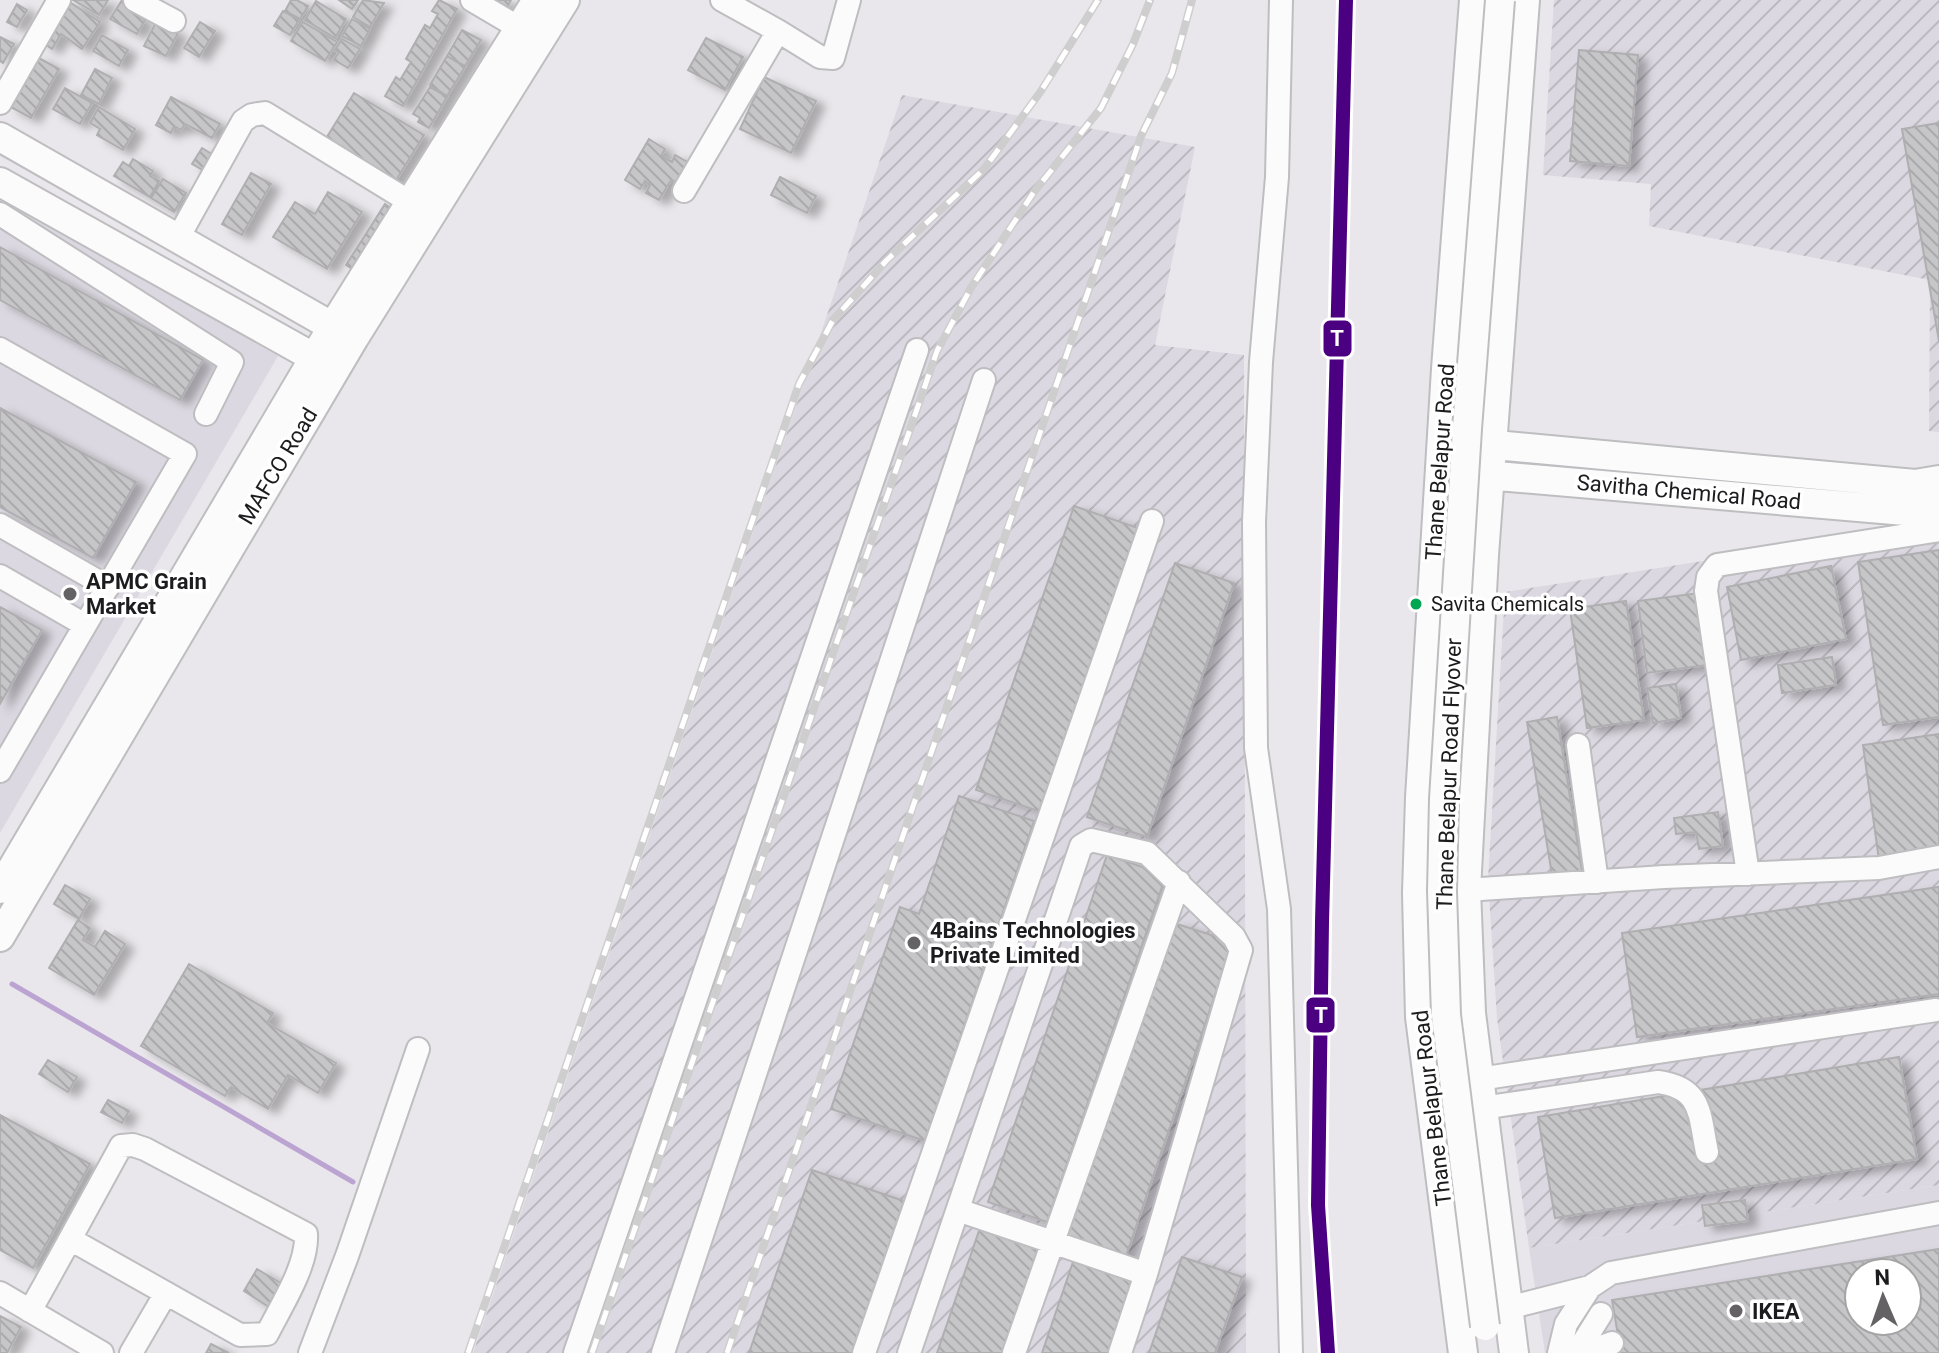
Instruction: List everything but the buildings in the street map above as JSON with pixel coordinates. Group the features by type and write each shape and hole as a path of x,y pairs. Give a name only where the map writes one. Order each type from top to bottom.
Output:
{"main road":[{"name":"MAFCO Road","path":"343,332 528,34 537,0"},
{"name":"MAFCO Road","path":"0,937 343,332 410,202 528,34 565,0"},
{"name":"Thane Belapur Road","path":"1463,1353 1420,1017 1417,893 1441,440 1474,0"},
{"name":"Thane Belapur Road Flyover","path":"1497,1353 1485,1326 1446,1015 1442,891 1444,799 1462,506 1500,0"},
{"path":"1514,1353 1471,1013 1466,890 1490,475 1525,0"},
{"path":"0,137 343,332"},
{"path":"0,182 325,364"},
{"name":"MAFCO Road","path":"0,889 325,364"},
{"name":"Savitha Chemical Road","path":"1441,440 1915,484 1939,480"},
{"name":"Savitha Chemical Road","path":"1440,471 1917,512 1939,508"}],"street":[{"path":"0,103 59,0"},
{"path":"135,0 174,21"},
{"path":"472,0 528,34"},
{"path":"722,0 820,57 833,58 849,0"},
{"path":"1281,0 1277,177 1261,362 1254,522 1256,748 1279,909 1291,1353"},
{"path":"684,191 778,31"},
{"path":"178,238 243,121 252,115 265,113 410,202"},
{"path":"0,214 232,362 206,414"},
{"path":"0,349 185,454 85,625 7,744 0,771"},
{"path":"575,1353 917,350"},
{"path":"663,1353 984,380"},
{"path":"864,1353 1152,521"},
{"path":"0,525 108,587"},
{"path":"1748,874 1706,591 1708,577 1717,565 1939,530"},
{"path":"0,576 85,625"},
{"path":"1578,745 1597,882"},
{"path":"909,1353 1081,846 1091,840 1147,853 1234,937 1241,950 1120,1353"},
{"path":"1466,890 1879,868 1939,857"},
{"path":"1014,1353 1179,882"},
{"path":"1479,1079 1936,1010"},
{"path":"310,1353 418,1049"},
{"path":"1482,1108 1658,1082 1670,1084 1695,1098 1707,1152"},
{"path":"30,1311 121,1146 133,1145 145,1149 306,1234 306,1245 303,1261 267,1334 240,1335 70,1239"},
{"path":"958,1210 1146,1274"},
{"path":"1508,1308 1590,1287 1611,1273 1939,1213"},
{"path":"1559,1353 1566,1324 1590,1287"},
{"path":"0,1293 102,1353"},
{"path":"131,1353 166,1293"},
{"path":"1601,1314 1581,1346 1582,1353 1612,1343"}],"shaded area":[{"path":"1554,0 1939,0 1939,432 1929,431 1930,280 1649,226 1651,184 1543,175"},
{"path":"902,95 1195,147 1155,345 1244,355 1246,1353 473,1353"},
{"name":"APMC Grain Market","path":"0,196 278,356 0,833"},
{"path":"1939,524 1939,1185 1529,1248 1497,1018 1488,879 1505,592"},
{"path":"1939,1185 1939,1353 1545,1353 1529,1248"}],"waterway":[{"path":"12,984 353,1182"}],"railway":[{"path":"468,1353 799,384 833,320 886,261 984,169 1041,91 1098,0"},
{"path":"592,1353 937,351 972,286 1034,192 1101,108 1133,44 1150,0"},
{"path":"727,1353 1141,136 1172,73 1192,0"}],"transit line":[{"name":"T","path":"1328,1353 1318,1205 1322,922 1346,0"}],"place":[{"name":"APMC Grain Market","path":"70,594"},
{"name":"Savita Chemicals","path":"1416,604"},
{"name":"4Bains Technologies Private Limited","path":"914,943"},
{"name":"IKEA","path":"1736,1311"}]}
